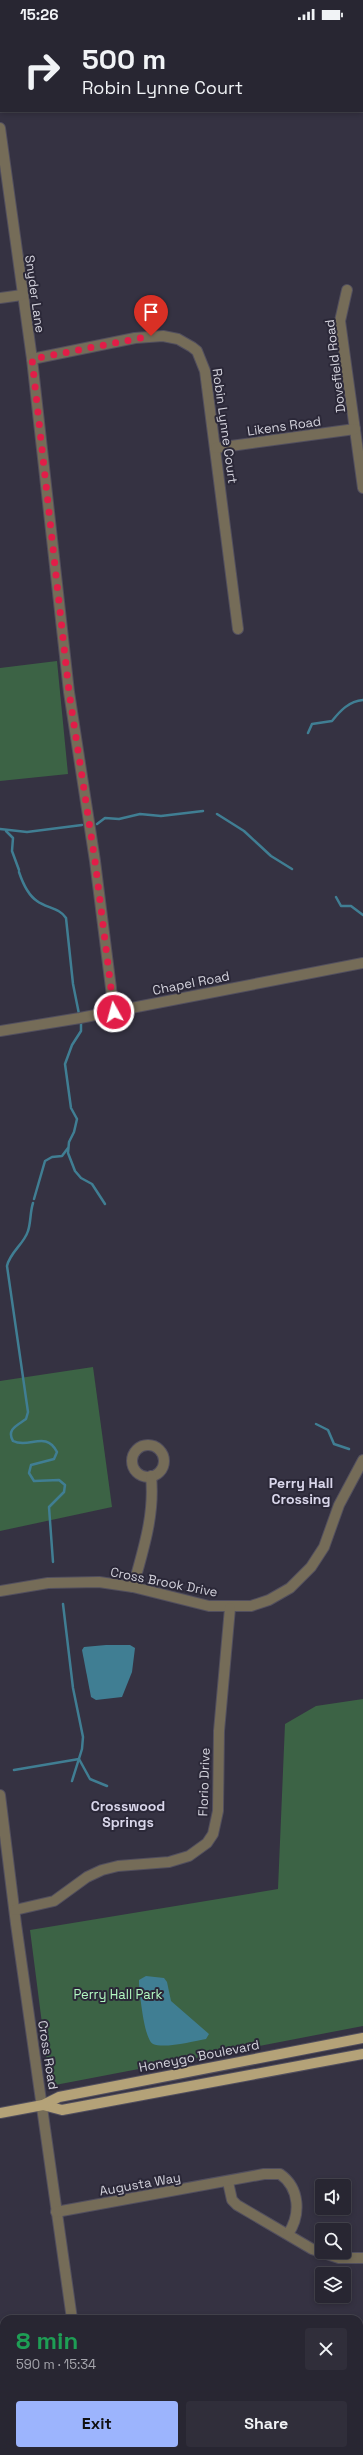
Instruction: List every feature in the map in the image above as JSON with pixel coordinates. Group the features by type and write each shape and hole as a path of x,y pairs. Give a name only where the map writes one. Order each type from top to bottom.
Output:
{"main road":[{"name":"Honeygo Boulevard","path":"0,2113 43,2105 59,2097 363,2038"},
{"name":"Honeygo Boulevard","path":"43,2105 62,2110 363,2054"}],"street":[{"name":"Snyder Lane","path":"0,128 22,296 32,359 69,692 95,861 114,1012"},
{"name":"Dovefield Road","path":"347,290 340,321 363,488"},
{"path":"0,298 22,296"},
{"name":"Robin Lynne Court","path":"32,359 151,336 163,336 178,339 197,351 203,363 216,448 238,629"},
{"name":"Likens Road","path":"216,448 355,429"},
{"name":"Chapel Road","path":"0,1031 114,1012 363,964"},
{"name":"Cross Brook Drive","path":"0,1591 48,1583 99,1582 133,1587 209,1606 230,1608 251,1606 269,1600 290,1588 311,1567 324,1547 339,1505 363,1460"},
{"path":"133,1587 150,1522 153,1497 151,1476"},
{"name":"Florio Drive","path":"15,1910 54,1900 88,1877 102,1870 118,1866 169,1862 189,1856 207,1843 213,1834 218,1812 219,1731 230,1608"},
{"name":"Cross Road","path":"0,1795 43,2105 56,2212 71,2315"},
{"name":"Augusta Way","path":"56,2212 271,2173 280,2174 292,2184 297,2211 294,2225 288,2234"},
{"path":"228,2182 232,2200 237,2205 288,2234 325,2254 339,2258 363,2258"}],"green space":[{"path":"57,661 68,774 0,781 0,668"},
{"path":"93,1367 112,1507 0,1531 0,1381"},
{"name":"Perry Hall Park","path":"363,1699 363,2026 50,2086 30,1930 278,1889 285,1724 316,1706"}],"water":[{"path":"130,1645 135,1648 132,1672 122,1697 96,1700 91,1697 82,1650 84,1647"},
{"path":"146,1976 164,1978 167,1982 171,2001 209,2034 206,2039 164,2046 153,2044 147,2034 141,2006 139,1980"}],"waterway":[{"path":"308,733 312,724 332,721 349,704 363,700"},
{"path":"97,824 105,818 119,819 140,814 161,816 203,811"},
{"path":"217,814 244,831 271,856 292,869"},
{"path":"0,829 27,832 82,825"},
{"path":"6,831 13,838 12,851 19,870"},
{"path":"19,872 26,888 34,898 57,910 66,918 73,984 79,1014"},
{"path":"336,897 341,906 351,906 363,915"},
{"path":"81,1023 81,1031 72,1045 65,1064 71,1108 77,1119 74,1132 69,1142 68,1153 75,1171 81,1178 92,1184 105,1204"},
{"path":"34,1199 45,1161 52,1157 62,1156 68,1148"},
{"path":"33,1203 30,1224 26,1236 11,1256 7,1266 28,1412 26,1419 12,1430 11,1437 13,1441 19,1443 37,1441 48,1442 57,1452 54,1459 31,1465 29,1473 34,1481 59,1480 65,1485 64,1492 49,1507 53,1562"},
{"path":"316,1424 328,1430 334,1444 349,1449"},
{"path":"63,1604 73,1688 83,1737 82,1749 72,1781"},
{"path":"14,1770 79,1759 90,1779 107,1786"}],"district":[{"name":"Perry Hall Crossing","path":"301,1492"},
{"name":"Crosswood Springs","path":"128,1814"}],"route":[{"path":"114,1012 95,861 78,742 69,692 32,359 151,336"}]}
